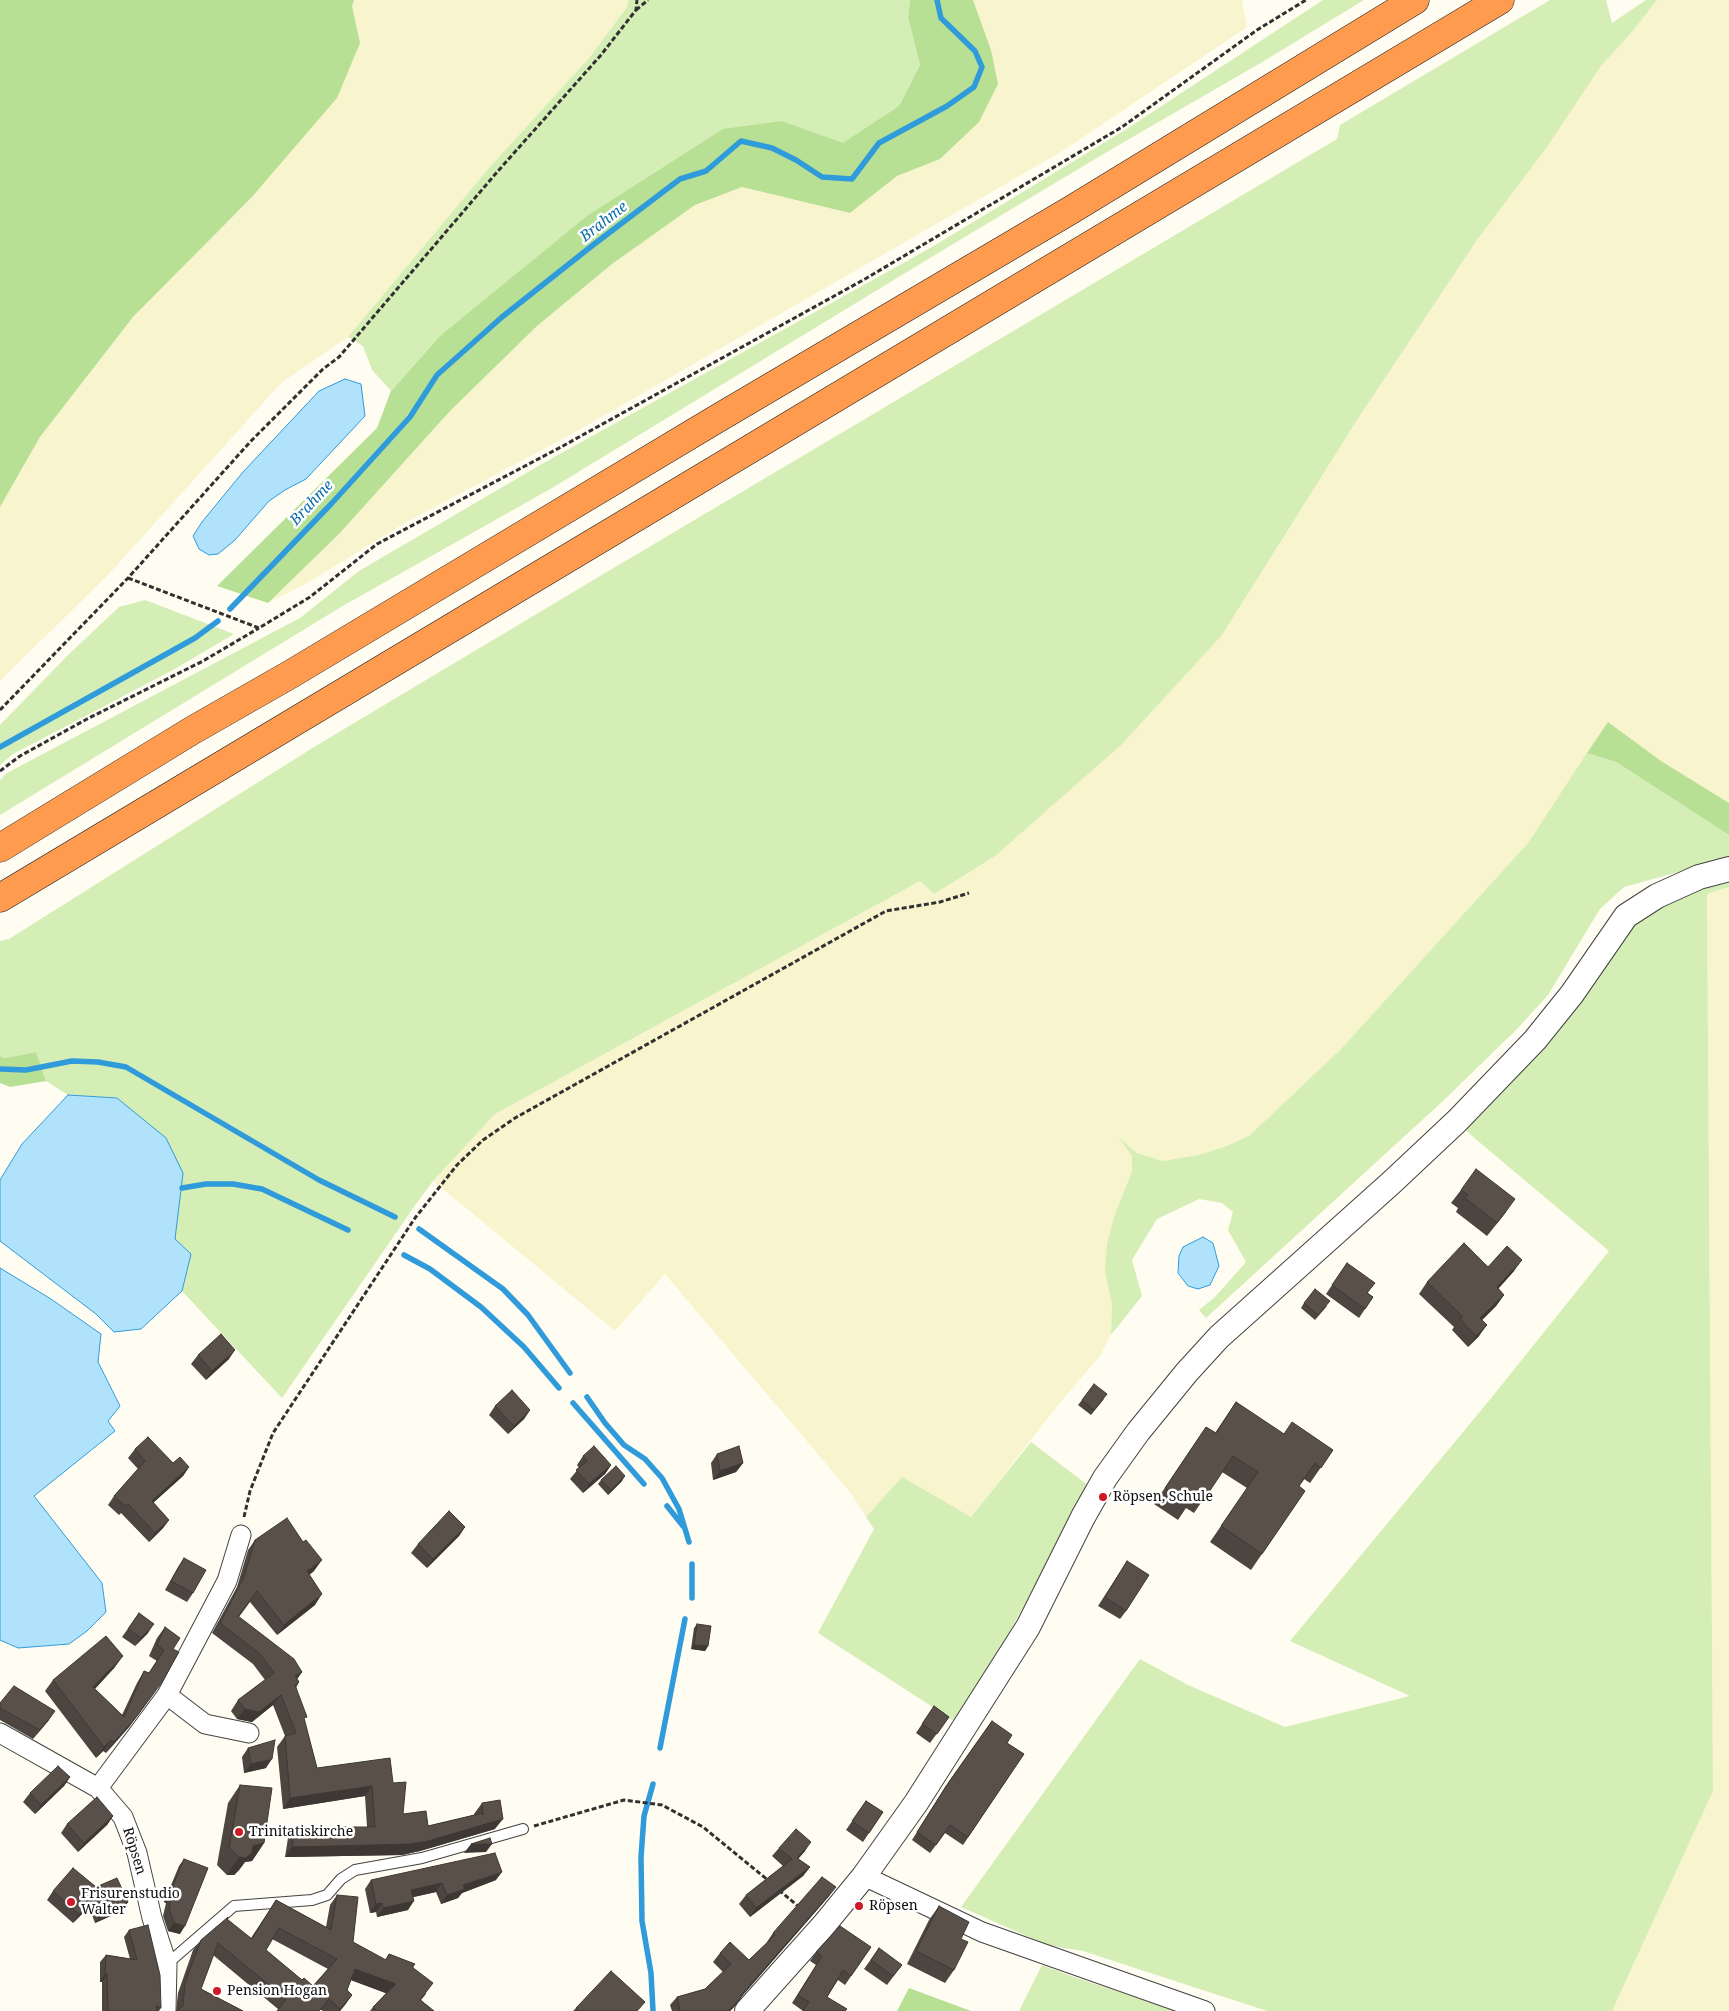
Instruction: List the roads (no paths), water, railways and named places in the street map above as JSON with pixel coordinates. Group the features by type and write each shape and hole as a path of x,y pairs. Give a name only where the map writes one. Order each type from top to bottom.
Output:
{"highway":[{"path":"0,848 193,730 299,669 1070,210 1415,0"},
{"path":"0,898 1500,0"}],"street":[{"path":"747,2011 823,1926 864,1876 916,1803 1028,1628 1104,1478 1186,1372 1219,1337 1392,1183 1457,1121 1535,1040 1572,994 1626,916 1657,896 1699,877 1729,869"},
{"path":"98,1788 168,1695 227,1581 241,1535"},
{"path":"168,1695 205,1724 249,1733"},
{"name":"Röpsen","path":"0,1733 98,1788 123,1817 137,1854 152,1918 167,1964 166,2011"},
{"path":"864,1876 982,1932 1205,2011"}],"lane":[{"path":"167,1964 234,1906 312,1900 327,1895 341,1880 355,1870 422,1858 523,1829"}],"water":[{"path":"345,379 361,384 365,416 306,479 269,501 235,540 218,554 209,555 199,549 193,536 202,522 243,472 319,391"},
{"path":"68,1095 117,1098 166,1138 183,1173 175,1239 191,1254 182,1291 141,1329 114,1332 96,1314 0,1241 0,1180 22,1144"},
{"path":"1203,1237 1213,1243 1219,1266 1210,1285 1198,1289 1188,1286 1178,1273 1179,1256 1183,1247"},
{"path":"0,1268 51,1299 101,1334 98,1362 120,1406 108,1421 115,1431 34,1496 102,1583 106,1612 87,1631 69,1644 18,1648 0,1640"}],"waterway":[{"name":"Brahme","path":"230,609 332,503 410,417 437,375 502,317 680,179 706,171 741,141 772,148 796,160 822,177 852,179 879,143 947,106 974,87 982,67 975,51 941,18 937,0"},
{"name":"Brahme","path":"0,747 195,638 218,621"},
{"path":"0,1069 26,1070 72,1061 98,1062 126,1067 319,1180 395,1217"},
{"path":"182,1188 206,1184 233,1184 262,1189 348,1230"},
{"path":"419,1229 503,1289 528,1315 570,1373"},
{"path":"404,1255 430,1269 481,1307 524,1347 559,1388"},
{"path":"587,1397 605,1423 624,1445 645,1459 662,1478 679,1509 689,1542"},
{"path":"573,1403 644,1484"},
{"path":"667,1506 683,1526"},
{"path":"692,1564 692,1598"},
{"path":"660,1748 685,1619"},
{"path":"653,1784 644,1816 641,1857 642,1921 651,1973 653,2011"}],"place":[{"name":"Röpsen, Schule","path":"1103,1497"},
{"name":"Trinitatiskirche","path":"239,1832"},
{"name":"Frisurenstudio Walter","path":"71,1902"},
{"name":"Röpsen","path":"859,1906"},
{"name":"Pension Hogan","path":"217,1991"}]}
